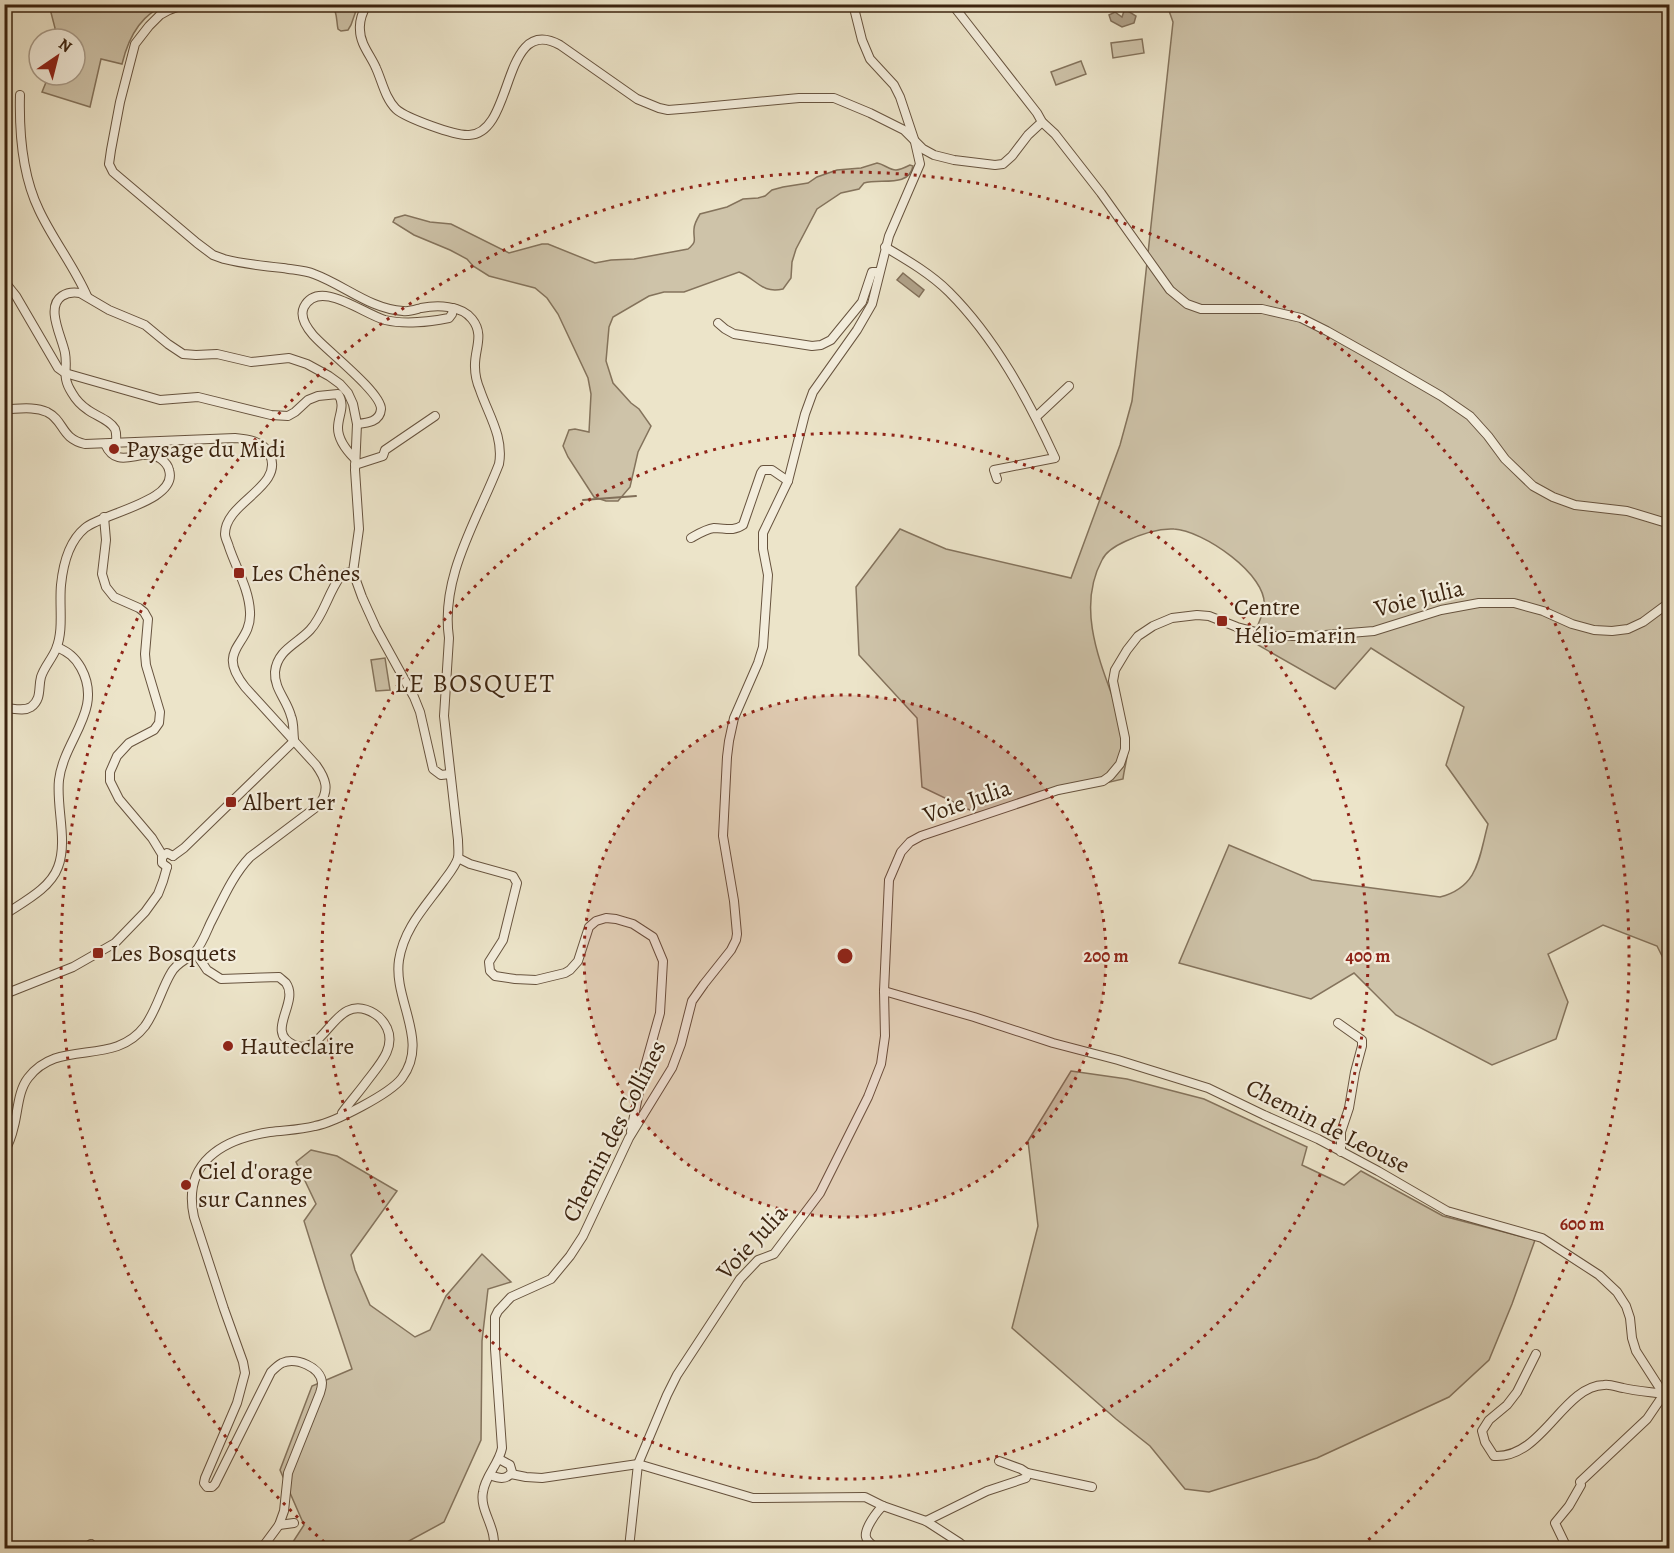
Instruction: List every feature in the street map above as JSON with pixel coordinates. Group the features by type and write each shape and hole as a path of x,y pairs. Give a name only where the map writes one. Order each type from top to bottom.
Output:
{"street":[{"path":"185,4 160,15 135,44 109,164 113,172 213,255 234,262 314,274 390,309 402,311 435,307 460,310 473,320 478,332 480,339 475,359 475,372 500,449 499,464 452,579 449,592 449,638 444,716 458,858 405,935 399,961 399,983 412,1032 414,1050 409,1066 402,1079 391,1089 339,1117 317,1126 269,1132 234,1142 216,1152 197,1170 193,1188 194,1217 245,1373 237,1403 205,1478 204,1483 207,1487 215,1484 271,1372 280,1363 290,1360 300,1361 317,1373 322,1382 320,1393 288,1473 284,1511 279,1525 262,1548"},
{"path":"367,4 360,20 361,38 376,65 390,102 405,115 423,123 462,134 470,135 485,127 497,110 522,51 529,44 541,39 560,45 636,99 659,108 668,110 799,98 834,98 897,125 915,142 934,155 995,165 1007,161 1042,122"},
{"name":"Chemin des Collines","path":"495,1548 494,1535 482,1495 499,1459 503,1444 495,1349 495,1317 501,1306 511,1297 551,1279 570,1256 592,1220 629,1138 672,1068 693,1001 736,940 738,934 734,901 723,836 729,741 734,718 763,647 768,575 763,533 788,481 809,400 872,304 885,247 920,164 915,142 894,85 874,65 866,51 853,4"},
{"path":"952,4 1042,122 1055,134 1094,184 1170,290 1187,304 1202,309 1262,309 1301,318 1441,396 1470,416 1505,459 1533,486 1575,505 1628,511 1670,524"},
{"path":"20,96 19,121 26,176 39,210 87,296"},
{"path":"885,247 909,261 948,291 979,326 1036,417 1055,458 994,470 997,479"},
{"path":"718,323 734,334 813,346 821,345 831,340 862,302 872,272 879,272"},
{"path":"4,282 16,296 58,368 65,373 160,400 198,397 272,415 288,416 318,396 338,394 342,406 338,427 339,435 355,462"},
{"path":"116,443 117,436 114,427 81,404 65,379 65,351 54,307 60,297 66,293 75,292 87,296 109,310 144,324 183,354 217,354 251,362 289,358 307,364 340,384 348,393 353,404 357,424 355,462 359,529 353,572 376,628 414,697 420,712 433,769 441,774 450,774"},
{"path":"357,424 372,422 377,418 381,411 379,401 370,389 327,350 306,326 302,314 308,301 321,295 330,296 372,316 409,323 449,318 453,308"},
{"path":"1036,417 1069,386"},
{"path":"4,409 41,409 54,416 69,437 85,444 235,438 248,439 260,444 268,451 273,461 272,472 228,521 225,534 249,602 251,615 233,655 232,664 235,675 324,776 327,786 324,798 319,804 250,857 242,866 232,880 195,952 180,962 171,972 157,1007 133,1039 119,1047 62,1055 34,1070 25,1081 14,1126 4,1152"},
{"path":"355,462 383,456 385,450 435,416"},
{"path":"4,708 24,710 34,704 38,698 41,679 57,647 63,569 74,540 84,528 104,517 130,509 156,495 171,480 168,466 157,456 150,454 128,458 117,457 108,450 105,444"},
{"path":"691,538 714,528 731,530 743,525 763,470 772,470 788,481"},
{"path":"104,517 106,540 102,574 106,587 114,597 139,608 148,619 146,665 160,712 159,723 154,730 129,743 117,756 110,772 110,781 119,799 152,838 163,856 162,863 167,867"},
{"path":"294,741 291,714 276,684 275,673 278,660 290,646 310,630 340,577 353,572"},
{"name":"Voie Julia","path":"629,1548 638,1464 677,1375 740,1279 758,1260 774,1254 820,1193 868,1097 881,1064 885,1036 884,991 889,880 901,852 910,842 921,836 1058,790 1103,781 1110,776 1120,765 1125,749 1125,738 1113,681 1115,670 1138,636 1153,626 1172,618 1209,616 1237,627 1271,636 1313,636 1374,631 1460,606 1479,603 1514,603 1544,611 1572,624 1594,630 1612,631 1628,629 1643,622 1670,602"},
{"path":"4,915 44,887 53,878 59,866 61,853 57,793 59,777 69,745 84,716 88,695 87,684 77,661 65,650 57,647"},
{"path":"173,856 294,741"},
{"path":"163,856 167,854 173,856"},
{"path":"167,867 174,863 173,856"},
{"path":"458,858 470,864 513,876 517,883 503,940 489,962 490,971 495,976 536,980 570,970 578,961 589,927 596,921 606,918 633,924 653,937 663,961 660,1013 642,1077 629,1138"},
{"path":"4,996 73,967 115,943 145,912 158,894 167,867"},
{"path":"195,952 207,970 221,979 279,977 286,984 290,995 281,1028 282,1035 296,1046 305,1047 316,1042 340,1015 351,1008 363,1008 376,1014 384,1022 389,1034 388,1050 382,1062 339,1117"},
{"name":"Chemin de Leouse","path":"884,991 1208,1088 1318,1139 1447,1210 1542,1238 1599,1275 1617,1292 1630,1318 1633,1345 1670,1404"},
{"path":"1338,1023 1362,1040 1349,1108 1341,1132 1341,1152"},
{"path":"1536,1354 1517,1392 1507,1405 1489,1419 1482,1431 1485,1442 1494,1456 1505,1457 1538,1438 1555,1418 1585,1390 1604,1385 1664,1394 1647,1419 1580,1482 1581,1485 1569,1506 1555,1523 1567,1548"},
{"path":"499,1459 510,1465 511,1474"},
{"path":"999,1461 1027,1473 1092,1487"},
{"path":"490,1475 502,1479 511,1474 542,1478 638,1464 753,1498 865,1497 926,1521 966,1548"},
{"path":"926,1521 987,1491 1026,1478 1027,1473"},
{"path":"876,1548 867,1540 865,1534 877,1512 883,1506"},
{"path":"279,1525 294,1523"}],"shaded area":[{"path":"49,4 166,5 149,14 137,28 122,64 101,59 90,107 42,92 44,87 87,87 87,27 55,27"},
{"path":"330,5 358,5 348,30 338,29 336,13"},
{"path":"1167,5 1669,5 1669,970 1657,946 1603,925 1548,954 1568,1002 1556,1039 1492,1065 1396,1015 1354,973 1311,999 1179,963 1229,845 1312,880 1440,897 1463,886 1470,878 1479,859 1488,824 1446,765 1464,707 1371,648 1335,689 1251,641 1263,611 1263,595 1256,581 1245,569 1216,546 1186,531 1161,529 1149,532 1109,551 1094,578 1091,597 1093,635 1128,743 1123,779 976,813 922,787 917,718 859,655 856,587 900,529 946,549 1071,578 1120,445 1132,401 1173,22"},
{"path":"1124,11 1136,16 1134,23 1122,27 1111,21 1109,15 1115,12 1122,17"},
{"path":"1142,39 1144,53 1113,58 1111,43"},
{"path":"1081,61 1086,74 1056,85 1051,72"},
{"path":"877,163 896,170 913,166 910,173 900,180 864,183 859,189 841,193 817,209 796,249 791,278 783,289 764,288 739,272 684,292 664,292 649,296 613,317 609,327 606,361 613,383 639,409 651,426 638,452 630,487 618,501 606,501 594,497 563,446 569,430 589,432 591,394 588,378 558,314 547,298 535,288 489,276 473,266 467,259 414,235 393,222 395,218 405,215 430,222 451,224 509,253 548,244 595,263 634,259 688,249 694,242 695,225 700,214 727,207 743,199 765,196 772,190 808,183 837,170 861,168"},
{"path":"903,273 924,290 919,297 897,280"},
{"path":"385,658 390,690 376,691 371,660"},
{"path":"1071,1071 1127,1079 1204,1099 1307,1147 1302,1165 1344,1185 1361,1171 1443,1216 1535,1240 1489,1360 1449,1397 1317,1458 1209,1492 1185,1489 1150,1446 1012,1328 1038,1226 1028,1141"},
{"path":"311,1150 337,1156 397,1191 351,1255 370,1305 415,1337 430,1330 446,1296 482,1254 511,1282 488,1289 482,1341 481,1440 444,1522 396,1548 289,1548 304,1525 280,1470 312,1386 352,1369 304,1221 316,1204 296,1162"}],"waterway":[{"path":"583,500 636,496"}],"place":[{"name":"Paysage du Midi","path":"114,449"},
{"name":"Les Chênes","path":"239,573"},
{"name":"Centre Hélio-marin","path":"1222,621"},
{"name":"Albert 1er","path":"231,802"},
{"name":"Les Bosquets","path":"98,953"},
{"name":"Hauteclaire","path":"228,1046"},
{"name":"Ciel d'orage sur Cannes","path":"186,1185"}],"district":[{"name":"LE BOSQUET","path":"475,683"}]}
